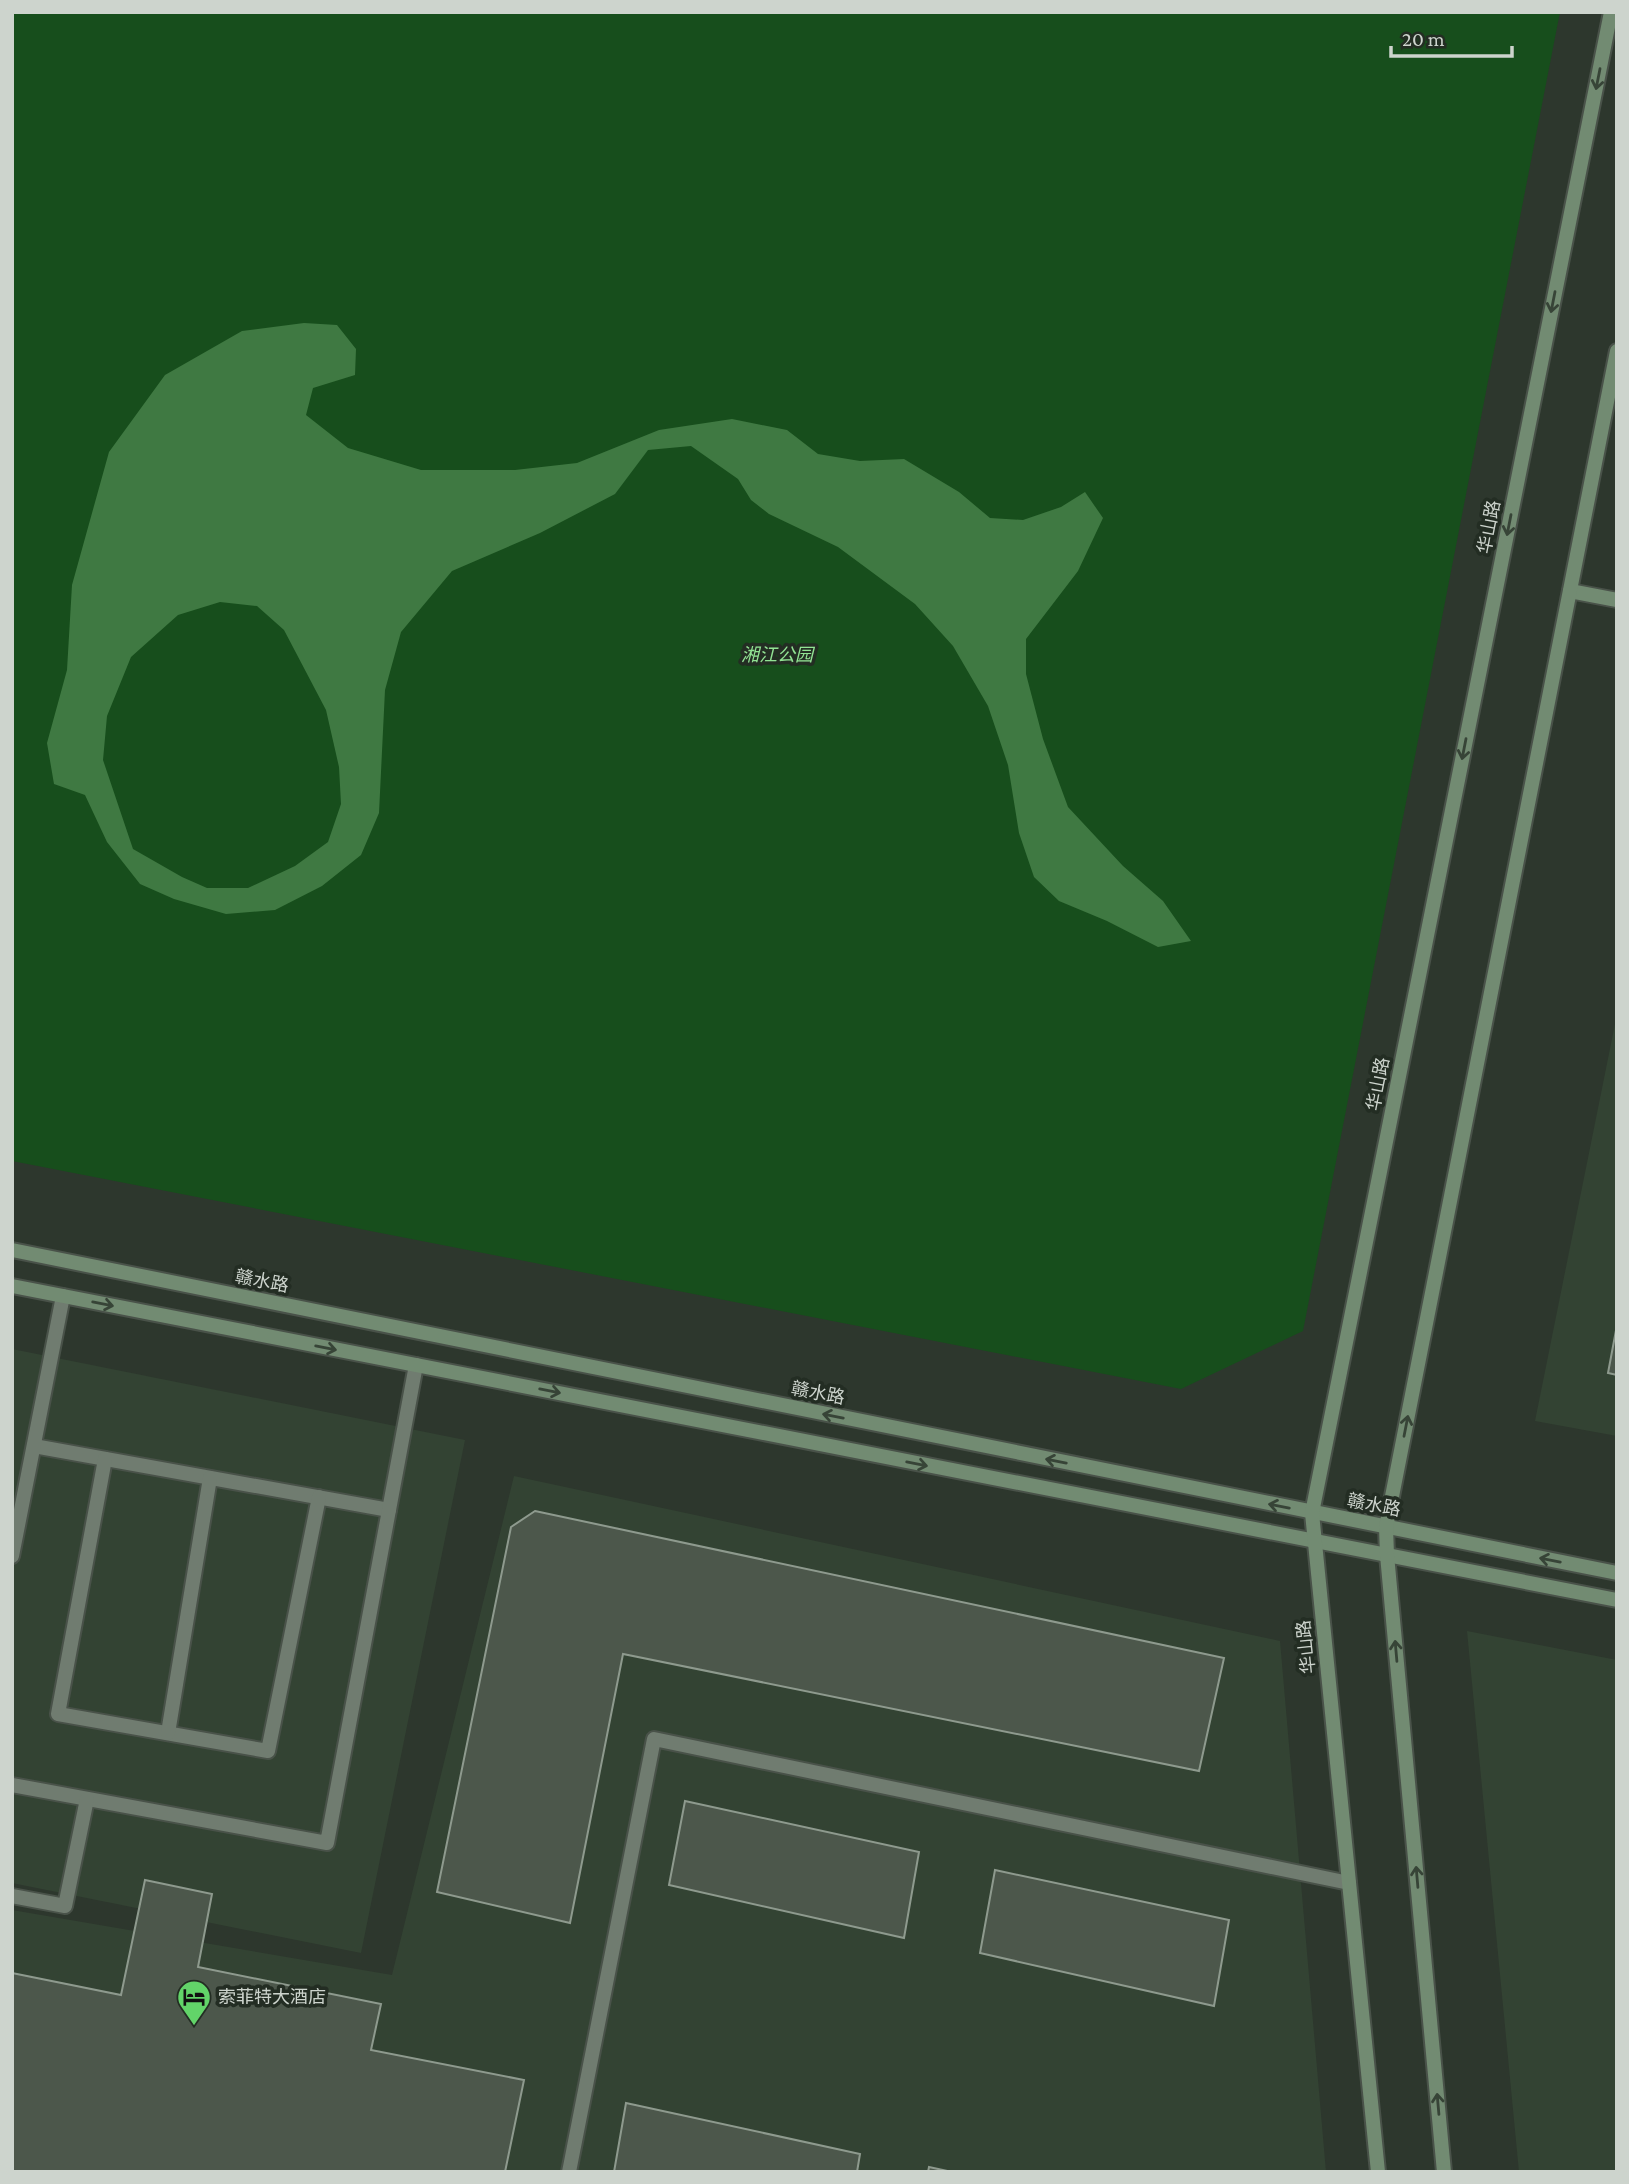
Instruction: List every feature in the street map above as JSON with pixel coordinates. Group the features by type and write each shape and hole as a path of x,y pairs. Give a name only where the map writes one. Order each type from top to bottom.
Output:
{"main road":[{"name":"华山路","path":"1378,2172 1312,1513 1611,12"},
{"path":"1444,2172 1386,1527 1617,351"},
{"path":"1570,591 1617,600"},
{"name":"赣水路","path":"12,1250 1617,1573"},
{"path":"12,1286 1617,1600"}],"lane":[{"path":"12,1556 63,1296"},
{"path":"12,1785 327,1843 416,1365"},
{"path":"34,1446 389,1510"},
{"path":"105,1459 58,1714 268,1751 319,1497"},
{"path":"168,1733 210,1478"},
{"path":"569,2172 654,1739 1349,1883"},
{"path":"12,1896 65,1906 86,1799"}],"shaded area":[{"path":"304,323 337,325 356,349 355,375 313,388 306,415 348,448 421,470 515,470 577,463 659,430 732,419 787,430 818,454 860,461 904,459 959,492 990,518 1023,520 1061,507 1085,492 1103,518 1078,571 1026,639 1026,674 1043,739 1068,807 1123,866 1163,901 1191,941 1158,947 1059,901 1034,877 1019,833 1008,765 988,706 953,646 915,604 838,547 769,514 751,500 738,479 691,446 648,450 615,494 540,533 452,571 401,632 385,690 379,813 361,855 322,886 275,910 226,914 174,899 140,884 107,842 85,795 54,784 47,743 67,670 72,585 109,452 165,375 242,331","holes":["220,602 257,606 284,630 326,710 339,767 341,804 328,842 295,866 248,888 207,888 133,849 103,760 107,716 131,657 178,615"]},
{"path":"1617,1014 1617,1436 1535,1421"},
{"path":"12,1349 465,1440 361,1953 12,1883"},
{"path":"514,1476 1280,1641 1326,2172 12,2172 12,1910 392,1975"},
{"path":"1467,1631 1617,1660 1617,2172 1519,2172"}],"green space":[{"name":"湘江公园","path":"12,12 1560,12 1303,1331 1181,1389 12,1161"}],"building":[{"path":"1617,1325 1617,1375 1608,1373"},
{"path":"535,1511 1224,1658 1199,1771 623,1654 570,1923 437,1892 511,1527"},
{"path":"685,1801 919,1852 904,1938 669,1885"},
{"path":"995,1870 1229,1920 1214,2006 980,1953"},
{"name":"索菲特大酒店","path":"145,1880 212,1894 198,1967 381,2004 371,2050 524,2080 505,2172 12,2172 12,1973 121,1995"},
{"path":"626,2103 860,2154 857,2172 614,2172"},
{"path":"929,2167 952,2172 928,2172"}],"place":[{"name":"索菲特大酒店","path":"194,2027"}]}
